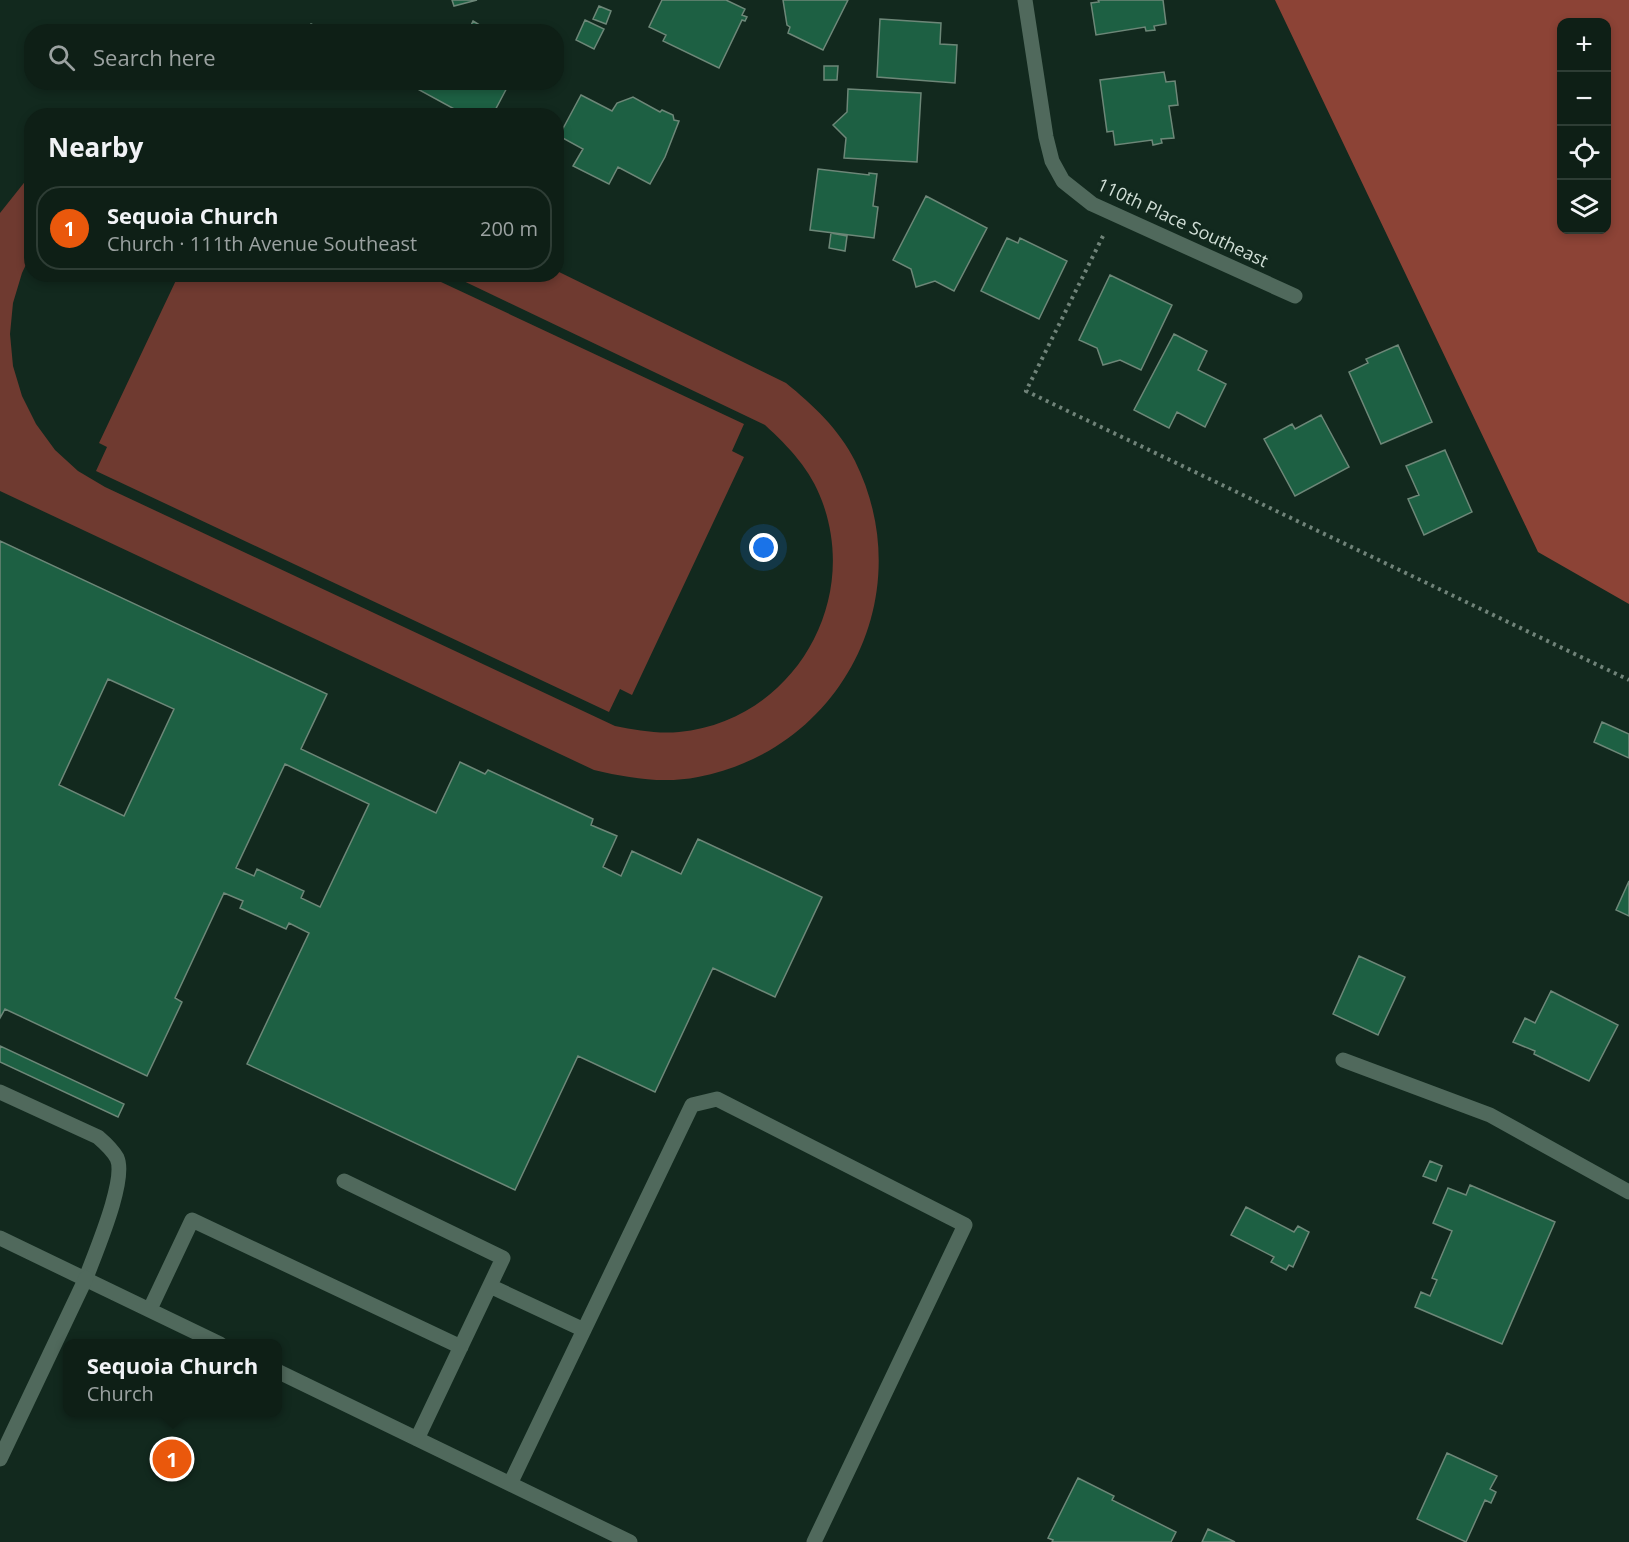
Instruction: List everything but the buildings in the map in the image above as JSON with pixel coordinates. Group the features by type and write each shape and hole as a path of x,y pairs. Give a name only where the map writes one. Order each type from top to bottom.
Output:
{"street":[{"name":"110th Place Southeast","path":"1025,0 1046,137 1052,161 1063,181 1092,204 1295,296"},
{"path":"1343,1060 1490,1114 1629,1192"},
{"path":"0,1092 98,1137 118,1160 118,1183 86,1278 0,1459"},
{"path":"510,1484 692,1105 717,1099 965,1225 814,1542"},
{"path":"344,1181 503,1258 417,1439"},
{"path":"150,1310 192,1220 461,1347"},
{"path":"0,1238 210,1339"},
{"path":"490,1286 584,1330"},
{"path":"282,1373 630,1542"}],"path":[{"path":"1114,214 1026,391 1629,680"}],"shaded area":[{"path":"1275,0 1629,0 1629,604 1538,552"},
{"path":"24,183 24,269 13,303 10,334 13,366 22,396 36,424 55,450 78,471 105,487 615,726 647,731 679,732 719,723 754,706 784,681 807,651 823,617 832,579 832,540 822,501 812,479 798,460 765,425 466,282 564,282 564,274 786,383 815,409 849,449 873,512 879,563 873,612 856,658 829,700 793,735 749,761 698,777 672,780 646,779 594,770 0,491 0,213"},
{"path":"175,282 441,282 744,424 732,451 744,457 632,695 620,689 609,712 96,471 107,447 99,443"}],"place":[{"name":"Sequoia Church","path":"172,1459"}]}
